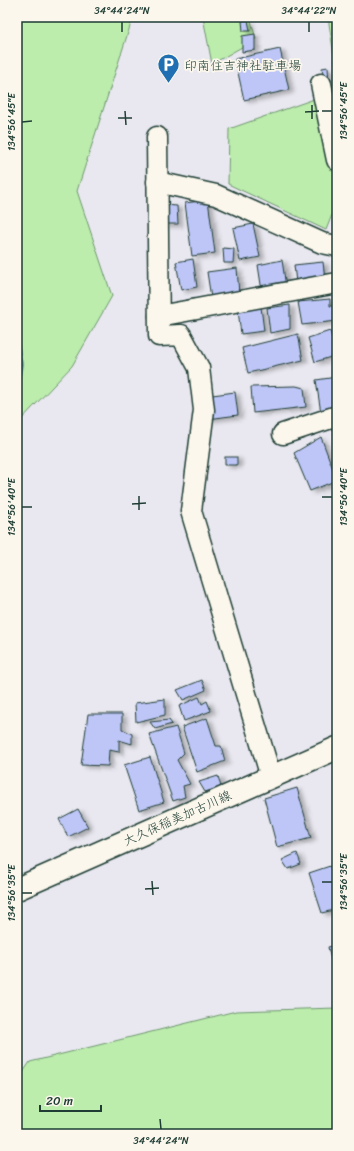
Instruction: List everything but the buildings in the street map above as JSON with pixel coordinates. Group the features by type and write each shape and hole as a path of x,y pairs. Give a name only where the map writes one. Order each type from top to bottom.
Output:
{"main road":[{"name":"大久保稲美加古川線","path":"17,889 337,748"}],"street":[{"path":"321,84 337,160"},
{"path":"157,138 159,336 181,335 199,368 204,410 191,511 272,777"},
{"path":"157,182 216,195 322,243 337,246"},
{"path":"159,316 337,283"},
{"path":"283,434 337,416"}],"green space":[{"path":"17,17 133,17 77,191 112,296 72,366 17,424"},
{"path":"203,17 250,17 256,39 212,64"},
{"path":"328,17 337,17 337,76"},
{"path":"337,91 337,202 326,230 228,184 229,129"},
{"path":"337,1008 337,1134 17,1134 17,1081 30,1062 236,1011"}],"waterway":[{"path":"17,347 20,364 17,382"}],"place":[{"name":"印南住吉神社駐車場","path":"169,84"}]}
